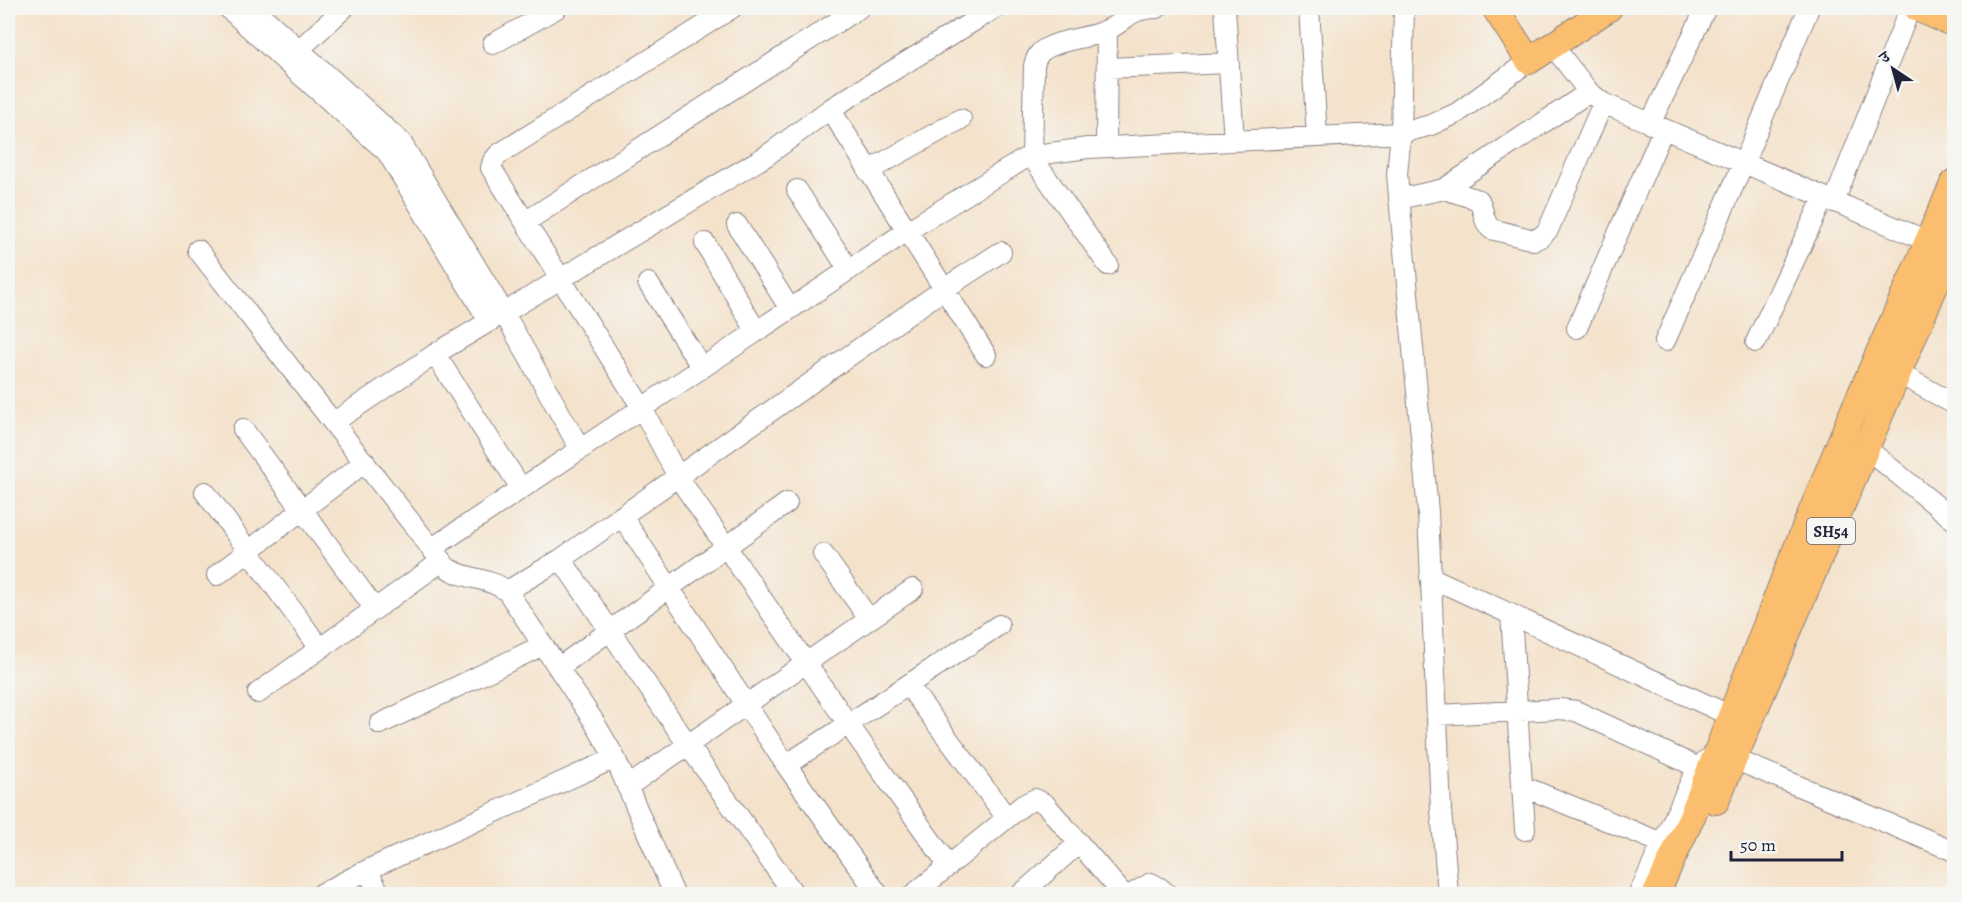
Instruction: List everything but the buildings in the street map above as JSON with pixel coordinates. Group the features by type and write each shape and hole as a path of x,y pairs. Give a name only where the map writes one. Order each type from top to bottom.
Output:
{"main road":[{"path":"1495,8 1529,62 1609,8"},
{"path":"1917,8 1954,24"},
{"name":"SH54","path":"1796,583 1866,448 1898,373 1944,244 1954,182"},
{"name":"SH54","path":"1675,894 1716,761 1740,720 1796,583 1849,421 1944,244"},
{"name":"SH54","path":"1656,894 1700,818"}],"street":[{"path":"228,8 401,142 497,317 580,449"},
{"path":"253,8 292,56"},
{"path":"292,56 344,8"},
{"path":"494,44 557,8"},
{"path":"732,8 499,154 491,168 642,408 678,477 949,866"},
{"path":"525,222 859,8"},
{"path":"334,422 435,354 766,156 830,109 995,8"},
{"path":"1108,265 1032,157 1034,66 1037,56 1048,47 1107,30 1131,12 1145,8 1157,8"},
{"path":"1225,8 1234,141"},
{"path":"1310,8 1317,137"},
{"path":"1404,8 1401,133 1397,174 1428,512 1448,894"},
{"path":"1577,328 1656,127 1706,8"},
{"path":"1665,341 1809,8"},
{"path":"1756,342 1829,200 1910,8"},
{"path":"1106,147 1107,30"},
{"path":"1553,46 1596,98 1656,127 1743,164 1944,244"},
{"path":"258,693 375,609 436,555 521,489 907,231 1024,159 1043,154 1106,147 1401,133 1431,125 1457,113 1529,62"},
{"path":"1107,68 1229,63"},
{"path":"1399,199 1444,189 1596,98"},
{"path":"1444,189 1479,200 1486,224 1491,229 1534,240 1541,237 1548,230 1596,98"},
{"path":"830,109 986,356"},
{"path":"868,171 962,118"},
{"path":"797,190 849,270"},
{"path":"737,225 790,309"},
{"path":"705,243 756,331"},
{"path":"198,250 436,555 456,574 497,584 507,591 593,720 615,758 674,894"},
{"path":"507,591 561,559 944,289 1001,252"},
{"path":"648,282 702,368"},
{"path":"435,354 521,489"},
{"path":"1898,373 1954,404"},
{"path":"243,429 375,609"},
{"path":"1866,448 1954,520"},
{"path":"217,575 365,462"},
{"path":"205,492 320,648"},
{"path":"558,668 787,503"},
{"path":"622,516 786,765 878,894"},
{"path":"823,554 869,619"},
{"path":"561,559 688,745 794,894"},
{"path":"1430,577 1740,720"},
{"path":"627,787 913,589"},
{"path":"1511,614 1525,830"},
{"path":"786,765 999,625"},
{"path":"380,724 543,645"},
{"path":"908,685 1007,818"},
{"path":"1437,715 1560,709 1576,711 1954,851"},
{"path":"321,894 367,870 615,758"},
{"path":"1639,894 1662,843 1716,761"},
{"path":"1522,786 1662,843"},
{"path":"927,891 949,866 1023,805 1035,799 1045,804 1123,894"},
{"path":"1021,894 1079,843"},
{"path":"367,870 380,894"},
{"path":"1132,894 1150,884 1167,894"}]}
